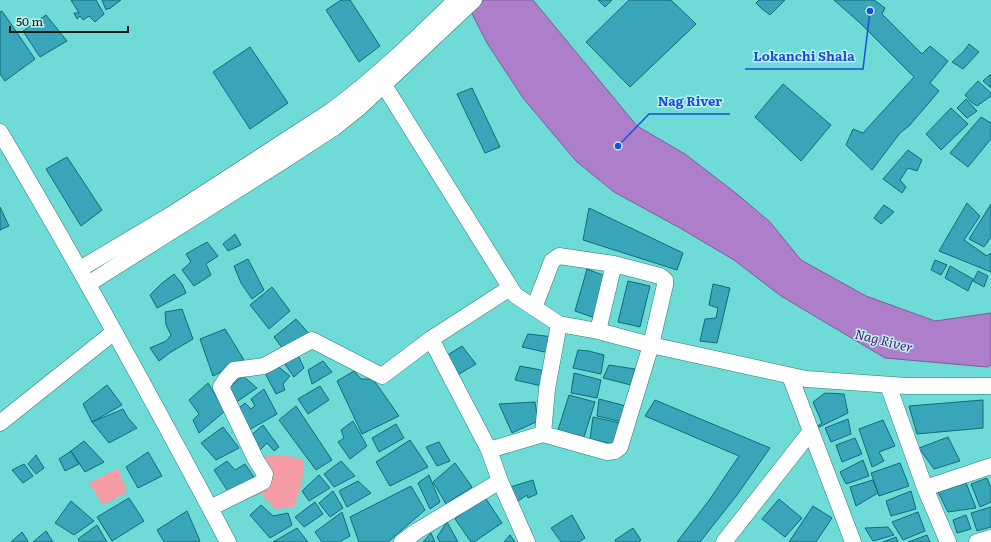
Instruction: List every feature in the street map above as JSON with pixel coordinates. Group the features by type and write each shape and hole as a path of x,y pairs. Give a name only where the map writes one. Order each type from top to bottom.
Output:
{"street":[{"path":"429,34 456,0"},
{"path":"88,284 328,131 360,107 380,80 429,34 474,0"},
{"path":"80,269 177,210 331,111 354,94 380,80"},
{"path":"380,80 515,296 559,324 598,331 651,345 806,379 888,385 991,386"},
{"path":"0,132 80,269 228,542"},
{"path":"489,450 543,434 607,452 615,451 620,447 651,345 665,286 665,280 660,276 614,264 559,256 552,261 534,308"},
{"path":"598,331 614,264"},
{"path":"210,508 263,482 265,474 256,460 221,387 234,370 264,366 312,340 382,376 431,339 510,288"},
{"path":"543,434 547,389 559,324"},
{"path":"0,423 114,332"},
{"path":"431,339 489,450 500,481 527,542"},
{"path":"790,376 811,431 848,538"},
{"path":"888,385 925,488 948,542"},
{"path":"724,542 811,431"},
{"path":"925,488 991,466"},
{"path":"402,542 417,531 500,481"},
{"path":"977,542 991,538"}],"shaded area":[{"path":"285,455 304,460 302,483 294,507 275,509 259,491 260,457"},
{"path":"118,468 127,492 103,505 89,483"}],"water":[{"path":"465,0 533,0 637,126 685,154 737,194 770,222 801,260 866,296 935,321 991,313 991,365 987,367 885,358 781,296 734,260 680,228 614,192 576,161 523,98 487,43"}],"building":[{"path":"71,0 96,0 104,14 95,22 89,16 83,20 80,16 77,19 74,13 79,13"},
{"path":"102,0 121,0 106,10"},
{"path":"341,0 350,0 380,46 359,62 326,10"},
{"path":"598,0 612,0 605,7"},
{"path":"629,0 671,0 696,24 630,87 586,42"},
{"path":"759,0 785,0 770,15 756,3"},
{"path":"834,0 874,0 885,8 882,14 922,54 930,46 948,61 930,83 939,91 909,126 900,133 872,170 846,145 853,129 863,133 914,77 860,23"},
{"path":"2,11 35,59 5,81 0,74 0,12"},
{"path":"46,15 67,41 40,57 23,31"},
{"path":"969,44 979,52 963,69 952,62"},
{"path":"250,47 288,103 250,129 213,72"},
{"path":"991,74 991,88 983,81"},
{"path":"978,81 991,93 991,96 977,106 965,95"},
{"path":"783,84 831,125 801,161 755,117"},
{"path":"472,88 500,147 485,153 457,94"},
{"path":"966,99 977,111 967,118 957,108"},
{"path":"951,108 968,124 941,150 926,134"},
{"path":"981,117 991,123 991,139 968,167 950,153"},
{"path":"908,150 922,160 917,171 908,168 900,180 906,187 902,193 883,179"},
{"path":"67,157 102,210 81,226 46,169"},
{"path":"967,203 980,216 964,240 987,256 991,253 991,272 939,251"},
{"path":"991,204 991,237 984,247 969,239"},
{"path":"884,205 894,212 881,224 874,218"},
{"path":"0,207 9,226 0,230"},
{"path":"589,208 683,253 677,270 583,240"},
{"path":"235,234 241,245 228,251 223,244"},
{"path":"207,242 218,256 206,264 211,275 194,286 182,270 191,262 186,254"},
{"path":"248,259 264,290 252,299 241,283 234,266"},
{"path":"935,260 947,265 941,275 931,270"},
{"path":"950,266 973,279 968,291 945,278"},
{"path":"587,269 608,277 595,318 575,311"},
{"path":"978,271 988,276 984,287 973,281"},
{"path":"174,274 182,284 186,293 157,308 150,295"},
{"path":"628,281 650,286 640,327 618,322"},
{"path":"713,284 730,288 717,343 700,341 705,319 716,318 718,308 709,305"},
{"path":"272,287 290,311 269,329 250,305"},
{"path":"182,309 193,339 159,361 150,348 166,341 171,335 166,325 165,312"},
{"path":"296,319 311,336 283,349 274,337"},
{"path":"225,329 244,360 213,376 200,339"},
{"path":"528,334 554,337 549,353 522,347"},
{"path":"462,346 476,364 456,376 446,356"},
{"path":"578,350 604,355 601,374 573,368"},
{"path":"297,353 304,368 294,377 284,363"},
{"path":"323,361 332,372 312,384 308,370"},
{"path":"276,365 290,376 283,384 285,390 276,394 266,375"},
{"path":"609,365 635,369 631,385 603,378"},
{"path":"520,366 546,371 542,386 515,380"},
{"path":"354,371 361,379 373,379 399,416 362,434 337,381"},
{"path":"574,373 601,380 597,398 571,393"},
{"path":"243,376 257,388 235,403 227,389"},
{"path":"208,383 225,411 199,433 193,420 199,414 189,400"},
{"path":"107,385 122,405 92,422 83,404"},
{"path":"320,386 329,400 308,414 298,399"},
{"path":"264,389 277,414 249,430 236,410 245,403 251,409 255,406 251,399"},
{"path":"825,393 844,394 848,413 811,431 822,423 813,402"},
{"path":"569,395 595,402 584,437 558,430"},
{"path":"599,399 626,406 622,422 597,416"},
{"path":"655,400 770,448 737,495 700,542 677,542 710,499 739,456 645,416"},
{"path":"983,400 983,428 917,434 909,406"},
{"path":"535,402 538,421 512,433 499,404"},
{"path":"296,406 332,460 316,470 279,420"},
{"path":"123,409 128,418 137,428 109,443 92,422"},
{"path":"593,417 624,424 618,445 590,439"},
{"path":"848,419 851,434 831,442 825,428"},
{"path":"883,420 895,446 879,452 884,461 872,467 859,429"},
{"path":"353,421 367,446 350,459 338,442 344,438 341,430"},
{"path":"396,424 404,438 379,452 372,438"},
{"path":"263,425 279,447 274,451 267,443 260,450 249,437"},
{"path":"223,427 239,448 216,460 201,443"},
{"path":"948,437 960,461 934,469 919,448"},
{"path":"855,438 862,454 842,462 836,445"},
{"path":"410,440 428,467 390,486 376,462"},
{"path":"84,441 104,462 85,472 71,451"},
{"path":"439,442 450,461 437,466 426,447"},
{"path":"71,451 79,464 65,471 59,459"},
{"path":"148,452 162,476 138,488 126,467"},
{"path":"36,455 44,468 36,474 28,464"},
{"path":"863,460 869,476 846,484 840,472"},
{"path":"227,461 235,470 245,464 254,477 229,493 214,470"},
{"path":"341,461 355,476 334,487 324,474"},
{"path":"455,463 472,487 446,504 433,482"},
{"path":"900,463 909,486 879,496 871,473"},
{"path":"24,464 33,476 23,483 12,470"},
{"path":"319,475 330,488 309,501 302,491"},
{"path":"429,475 440,502 430,509 418,483"},
{"path":"987,478 991,488 991,502 980,507 971,484"},
{"path":"533,480 537,494 528,498 527,495 515,503 507,488"},
{"path":"873,480 878,493 856,506 850,487"},
{"path":"358,481 371,493 347,507 339,491"},
{"path":"966,483 976,508 948,512 938,492"},
{"path":"411,486 425,510 388,542 359,542 350,517"},
{"path":"333,491 343,508 330,517 319,503"},
{"path":"911,491 916,509 891,516 886,501"},
{"path":"484,496 502,523 474,542 471,542 455,519"},
{"path":"129,498 144,521 112,541 97,517"},
{"path":"779,499 802,518 785,537 762,519"},
{"path":"71,501 94,521 74,535 55,523"},
{"path":"315,502 323,514 304,527 295,517"},
{"path":"261,505 273,516 288,513 292,525 270,538 250,515"},
{"path":"813,506 832,518 816,542 789,542"},
{"path":"991,507 991,527 977,531 971,513"},
{"path":"187,511 200,541 164,542 157,530"},
{"path":"342,512 350,536 339,542 322,542 315,532"},
{"path":"918,512 925,531 903,540 892,522"},
{"path":"572,515 585,538 579,542 561,542 551,528"},
{"path":"966,515 971,529 957,533 953,520"},
{"path":"447,522 458,542 440,542 437,537"},
{"path":"97,525 107,542 80,542 78,539"},
{"path":"888,527 894,535 873,541 865,528"},
{"path":"297,528 308,542 273,542"},
{"path":"633,528 641,540 638,542 616,542 615,540"},
{"path":"46,531 53,542 33,542"},
{"path":"22,532 28,541 27,542 11,542"},
{"path":"431,533 435,542 423,542"},
{"path":"510,535 515,542 504,542"},
{"path":"927,535 930,542 908,542"},
{"path":"896,537 898,542 883,542"}],"place":[{"name":"Lokanchi Shala","path":"870,11"},
{"name":"Nag River","path":"618,146"}]}
